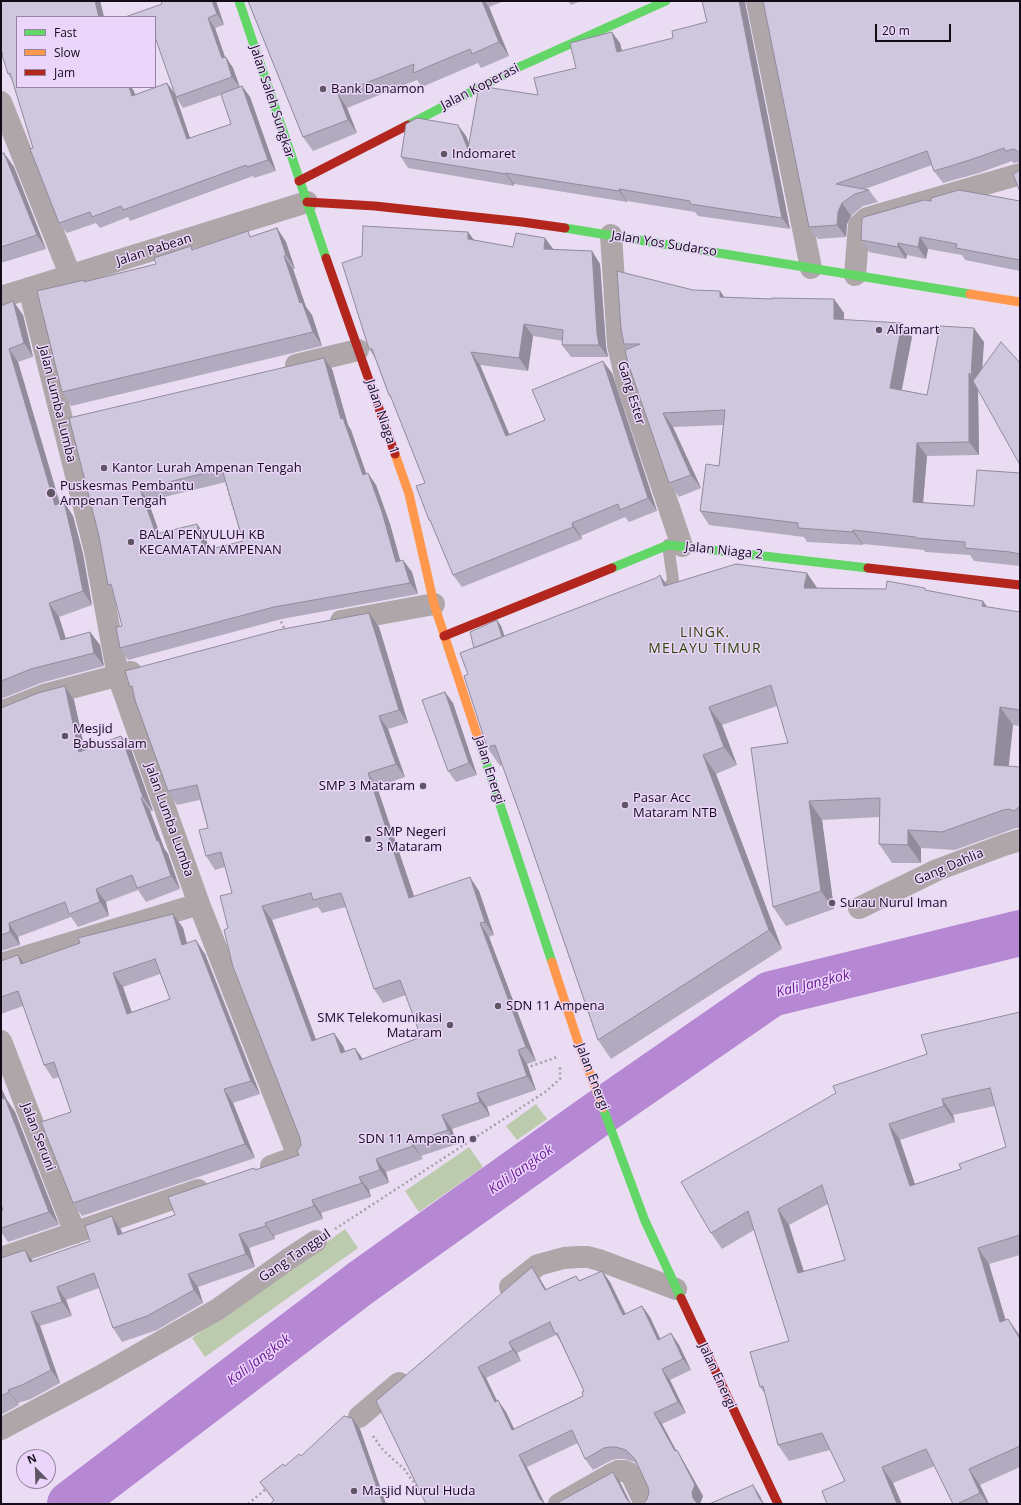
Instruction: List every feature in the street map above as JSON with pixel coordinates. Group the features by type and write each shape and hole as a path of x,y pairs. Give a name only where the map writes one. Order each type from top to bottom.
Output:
{"main road":[{"name":"Jalan Saleh Sungkar","path":"239,1 298,181 307,202"},
{"name":"Jalan Koperasi","path":"298,181 635,7 666,1"},
{"name":"Jalan Yos Sudarso","path":"307,202 375,206 522,222 612,235 1016,302"},
{"name":"Jalan Niaga 1","path":"307,202 409,494 434,604 444,636"},
{"path":"1016,302 1020,310"},
{"name":"Jalan Niaga 2","path":"444,636 675,545 1020,585"},
{"name":"Jalan Energi","path":"444,636 580,1048 645,1221 778,1504"}],"street":[{"path":"757,1 811,268"},
{"path":"1,102 67,267 72,276"},
{"path":"855,275 859,225 867,218 1020,174"},
{"name":"Jalan Pabean","path":"1,297 307,202"},
{"name":"Gang Ester","path":"612,235 618,345 628,386 675,545"},
{"name":"Jalan Lumba Lumba","path":"29,288 61,421 95,551 118,676 199,904 298,1156 254,1172"},
{"path":"274,370 358,350"},
{"path":"61,421 84,416"},
{"path":"324,624 434,604"},
{"path":"1,712 44,695 148,668"},
{"name":"Gang Dahlia","path":"859,908 937,870 1020,840"},
{"path":"1,964 199,904"},
{"name":"Jalan Seruni","path":"1,1040 75,1233"},
{"path":"1,1258 216,1184"},
{"name":"Gang Tanggul","path":"1,1429 96,1378 218,1309 316,1241"},
{"path":"498,1298 538,1265 564,1258 578,1257 599,1260 676,1289"},
{"path":"359,1417 414,1370"},
{"path":"559,1504 610,1475 618,1471 624,1471 632,1476 645,1504"},
{"path":"745,1489 766,1480"}],"lane":[{"path":"652,596 666,590 670,586 672,580 675,545"},
{"path":"456,670 470,664"}],"path":[{"path":"223,472 242,533"},
{"path":"276,610 286,631"},
{"name":"Gang Tanggul","path":"316,1241 545,1092 560,1079 560,1056 524,1070"},
{"path":"359,1417 383,1450 404,1469 422,1494"},
{"path":"248,1504 271,1485"}],"green space":[{"path":"536,1104 547,1119 517,1140 506,1126"},
{"path":"469,1147 483,1167 419,1212 405,1191"},
{"path":"345,1229 358,1248 205,1357 192,1338"}],"building":[{"path":"1,1 95,1 99,16 16,16 16,88 129,88 132,96 167,83 187,139 231,124 221,94 242,86 268,160 247,167 246,165 123,210 121,206 92,217 90,212 59,223 30,149 33,148 10,73 8,74 1,50"},
{"path":"161,1 212,1 217,14 208,18 222,58 226,57 232,77 176,97 156,40 156,16 128,16 162,4"},
{"path":"248,1 482,1 499,42 472,54 470,49 413,73 414,64 338,94 348,120 303,137"},
{"path":"702,1 739,1 782,218 690,204 690,201 619,189 619,191 401,157 406,124 417,118 458,125 468,149 479,86 538,95 534,78 576,68 570,43 612,32 617,52 673,38 672,31 707,22"},
{"path":"763,1 1020,1 1020,153 1014,149 1005,151 1004,148 934,171 927,151 836,184 869,190 855,194 842,203 838,212 837,225 809,227"},
{"path":"4,153 37,235 1,247 1,154"},
{"path":"1020,170 1020,192 1013,174"},
{"path":"959,190 1020,201 1020,260 956,248 957,244 920,237 918,247 898,243 898,247 861,240 862,219 864,217 924,200 931,201 931,198"},
{"path":"363,226 468,232 468,239 513,247 516,233 545,238 544,249 592,251 599,345 562,345 563,330 524,324 519,358 471,352 506,436 545,420 532,390 603,361 648,498 620,510 618,504 572,523 573,527 453,575 416,486 425,483 372,349 369,349 342,263 362,256"},
{"path":"277,228 286,255 284,256 300,303 302,302 313,332 62,392 37,291 84,280 84,282 156,264 154,258 191,246 192,250 248,231 250,237"},
{"path":"617,271 693,290 720,291 720,297 834,299 834,319 902,323 890,388 927,395 940,326 974,328 971,377 969,373 969,442 917,443 913,502 974,506 977,470 1020,473 1020,554 965,548 965,542 916,538 853,530 853,532 798,528 798,523 700,511 706,464 719,466 725,410 663,413 691,475 669,483 628,363 625,350 640,344 624,344 621,329"},
{"path":"13,301 24,343 9,349 55,505 64,502 83,591 49,603 61,640 90,632 94,653 31,669 1,681 1,306"},
{"path":"1001,342 1020,363 1020,465 973,381"},
{"path":"324,358 341,419 343,418 363,475 368,473 382,512 396,562 403,560 410,583 274,607 120,648 116,627 122,626 111,584 108,585 99,536 69,418","holes":["222,469 243,541 204,551 197,524 156,534 140,489"]},
{"path":"736,564 807,573 804,588 886,589 887,581 983,601 982,606 1020,612 1020,710 1000,707 994,765 1020,767 1020,806 1014,811 1009,809 1003,810 942,832 908,830 908,845 879,844 880,798 809,801 821,891 773,907 751,748 788,743 771,685 709,707 724,747 703,755 769,930 598,1040 495,745 487,747 464,676 468,674 460,653 656,578 660,575 664,586"},
{"path":"369,613 399,710 379,716 396,764 368,773 409,898 470,877 485,922 480,923 526,1047 518,1050 527,1076 477,1093 480,1102 442,1115 448,1130 412,1142 413,1146 376,1159 380,1170 359,1177 362,1183 312,1200 314,1206 265,1223 266,1226 239,1234 246,1254 188,1274 194,1290 147,1316 113,1328 94,1273 57,1287 62,1302 31,1312 51,1370 22,1385 8,1390 9,1392 1,1396 1,1258 25,1250 30,1262 90,1241 85,1226 112,1216 118,1235 175,1215 168,1197 254,1168 255,1170 299,1155 297,1151 301,1145 300,1138 233,967 224,930 228,928 220,896 232,893 221,852 206,856 199,830 208,828 197,785 168,791 135,700 132,686 130,687 125,671 278,630","holes":["311,893 313,900 341,893 374,989 400,980 421,1037 360,1060 355,1048 341,1053 334,1033 312,1041 262,906"]},
{"path":"497,620 502,637 474,648 470,632"},
{"path":"65,686 79,752 121,736 143,797 141,798 157,841 159,841 171,876 137,888 132,875 96,889 100,902 69,914 65,902 9,923 10,932 1,935 1,708 38,693"},
{"path":"445,692 469,763 448,771 422,700"},
{"path":"173,914 182,945 196,940 251,1081 224,1089 245,1144 73,1203 41,1122 71,1112 54,1062 44,1065 18,991 1,997 1,961 18,955 21,964 80,943 78,938","holes":["155,959 170,999 127,1014 113,973"]},
{"path":"1020,1012 1020,1235 978,1248 1000,1322 1008,1319 1020,1339 1020,1446 969,1469 980,1493 957,1504 953,1504 926,1449 882,1467 897,1504 827,1504 822,1491 845,1481 822,1433 778,1445 763,1386 760,1387 750,1352 789,1341 748,1211 711,1233 681,1182 836,1093 833,1086 927,1054 921,1035","holes":["990,1088 1006,1147 959,1164 961,1169 910,1186 889,1124 944,1106 942,1099","822,1185 845,1260 798,1273 778,1209"]},
{"path":"1,1095 3,1099 5,1098 49,1212 1,1228 1,1211 3,1210 1,1204"},
{"path":"532,1267 545,1290 576,1276 579,1281 602,1271 623,1315 642,1306 658,1340 671,1333 683,1359 662,1369 678,1402 654,1413 675,1451 677,1450 695,1485 692,1492 693,1498 700,1504 643,1504 649,1493 648,1487 635,1459 626,1450 610,1447 604,1448 585,1459 572,1430 519,1455 540,1499 545,1504 426,1504 376,1401","holes":["550,1322 555,1334 557,1333 584,1391 582,1392 583,1396 512,1430 498,1400 495,1402 478,1367 513,1350 509,1342"]},
{"path":"344,1416 352,1418 383,1504 270,1504 274,1500 260,1482 283,1464 285,1466 299,1454 301,1456"},
{"path":"613,1472 626,1498 633,1504 555,1504"},
{"path":"753,1485 759,1498 766,1504 709,1504"}],"waterway":[{"name":"Kali Jangkok","path":"70,1504 362,1282 592,1118 771,994 1020,933"}],"traffic: fast":[{"path":"239,1 326,258"},
{"path":"408,125 519,67 666,1"},
{"path":"565,228 970,294"},
{"path":"612,568 668,545 868,568"},
{"path":"478,738 552,962"},
{"path":"603,1108 645,1221 681,1298"}],"traffic: slow":[{"path":"970,294 1020,302"},
{"path":"395,454 409,494 434,604 478,738"},
{"path":"552,962 580,1048 603,1108"}],"traffic: jam":[{"path":"299,181 408,125"},
{"path":"307,202 375,206 565,228"},
{"path":"326,258 395,454"},
{"path":"444,636 612,568"},
{"path":"868,568 1020,585"},
{"path":"681,1298 778,1504"}],"place":[{"name":"Bank Danamon","path":"323,89"},
{"name":"Indomaret","path":"444,154"},
{"name":"Alfamart","path":"879,330"},
{"name":"Kantor Lurah Ampenan Tengah","path":"104,468"},
{"name":"Puskesmas Pembantu Ampenan Tengah","path":"51,493"},
{"name":"BALAI PENYULUH KB KECAMATAN AMPENAN","path":"131,542"},
{"name":"Mesjid Babussalam","path":"65,736"},
{"name":"SMP 3 Mataram","path":"423,786"},
{"name":"Pasar Acc Mataram NTB","path":"625,805"},
{"name":"SMP Negeri 3 Mataram","path":"368,839"},
{"name":"Surau Nurul Iman","path":"832,903"},
{"name":"SDN 11 Ampena","path":"498,1006"},
{"name":"SMK Telekomunikasi Mataram","path":"450,1025"},
{"name":"SDN 11 Ampenan","path":"473,1139"},
{"name":"Masjid Nurul Huda","path":"354,1491"}],"district":[{"name":"LINGK. MELAYU TIMUR","path":"705,642"}]}
